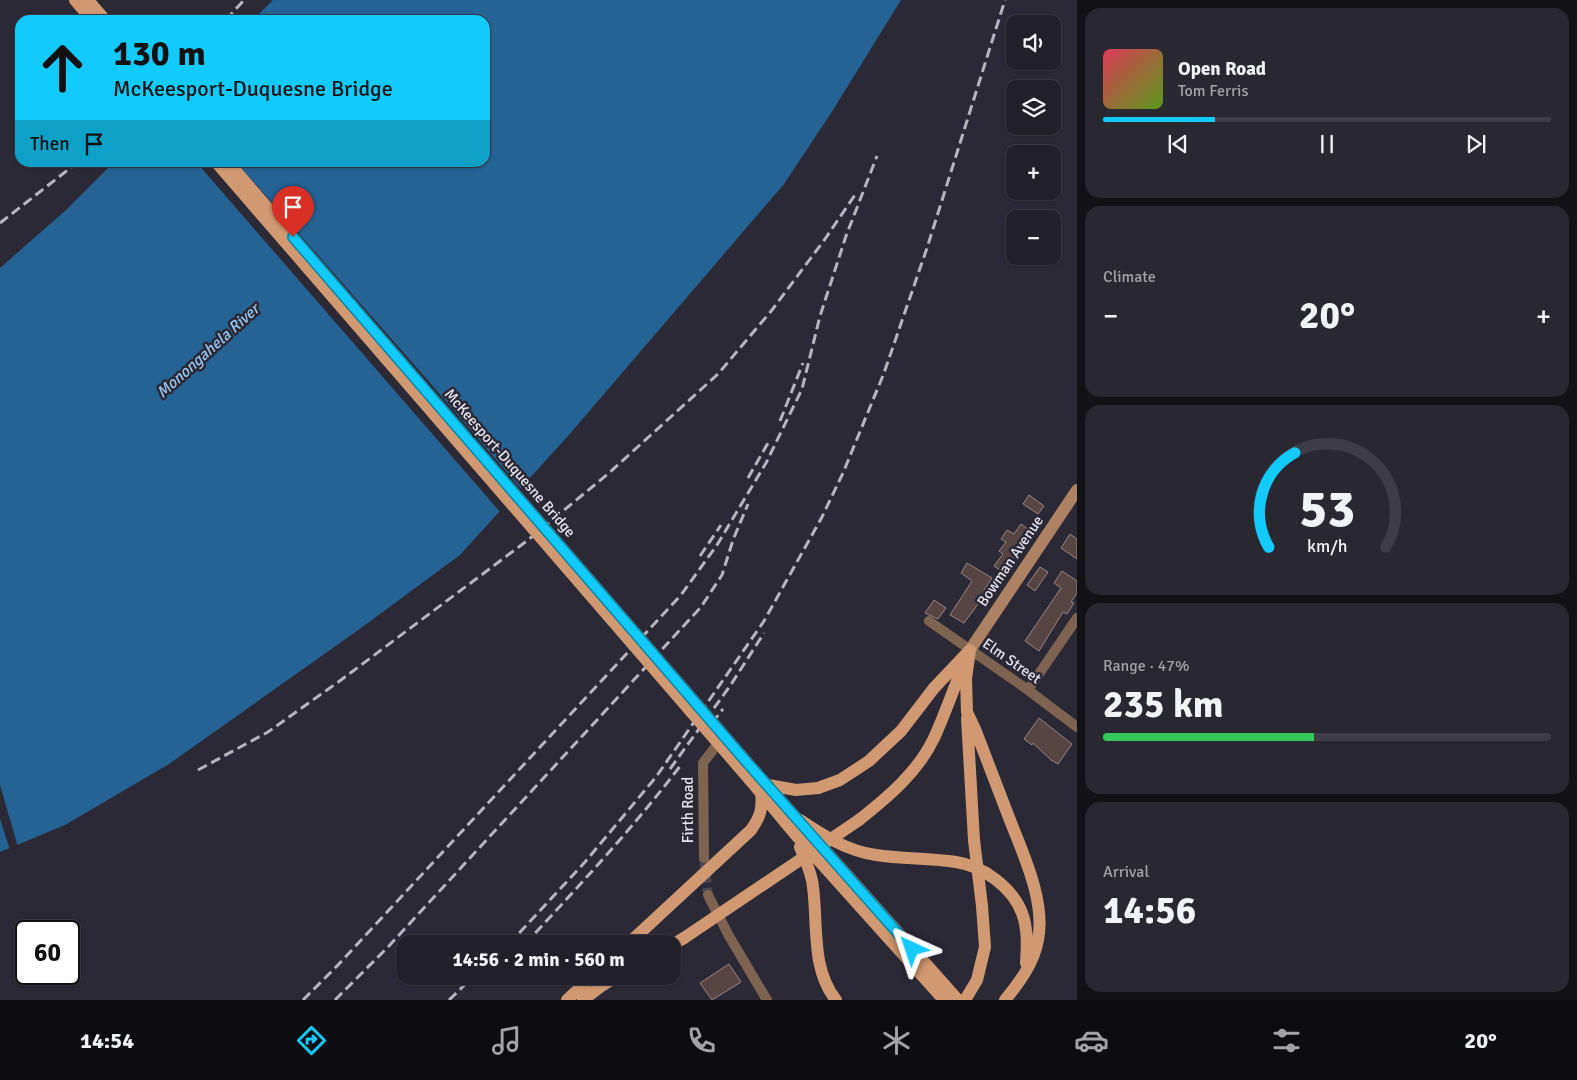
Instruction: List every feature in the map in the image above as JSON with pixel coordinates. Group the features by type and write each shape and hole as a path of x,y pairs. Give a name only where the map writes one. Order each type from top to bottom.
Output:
{"main road":[{"path":"75,0 88,15"},
{"path":"88,0 101,15"},
{"name":"McKeesport-Duquesne Bridge","path":"220,167 754,777"},
{"name":"McKeesport-Duquesne Bridge","path":"232,167 764,789"},
{"name":"Bowman Avenue","path":"970,650 1077,490"},
{"path":"965,1000 977,980 985,947 974,840 967,712 966,680 970,650"},
{"path":"764,789 796,790 818,788 840,780 869,761 901,731 934,688 970,650"},
{"path":"681,940 859,820 887,798 911,773 933,740 970,650"},
{"path":"967,712 1025,860 1038,903 1039,939 1034,956 1018,984 1005,1000"},
{"path":"764,789 800,820 958,1000"},
{"path":"764,789 794,833 944,1000"},
{"path":"638,935 751,830 760,818 764,789"},
{"path":"800,820 842,846 875,855 958,862 989,873 1007,890 1022,913 1028,941 1025,970"},
{"path":"794,833 808,866 813,886 817,948 823,973 828,989 836,1000"},
{"path":"567,1000 583,985"},
{"path":"583,1000 603,985"}],"street":[{"path":"1028,690 1077,618"},
{"name":"Elm Street","path":"929,621 1028,690 1077,727"},
{"name":"Firth Road","path":"704,858 703,763 722,738"},
{"path":"708,895 729,936 767,1000"}],"water":[{"name":"Monongahela River","path":"273,0 901,0 833,110 784,184 568,436 460,555 361,628 169,764 65,825 0,852 0,268 66,210 109,167 490,167 490,15 258,15"}],"pier":[{"path":"200,167 241,167 424,376 522,490 501,513"},
{"path":"0,785 18,847 10,850 0,819"}],"building":[{"path":"1029,495 1044,506 1038,514 1023,504"},
{"path":"1021,524 1029,530 1022,540 1024,541 1019,550 1003,572 994,566 1003,554 999,551 1006,542 1001,539 1007,530 1014,534"},
{"path":"1070,534 1077,539 1077,559 1061,548"},
{"path":"967,563 992,578 984,590 987,592 964,623 950,615 972,581 961,573"},
{"path":"1040,567 1048,572 1035,591 1027,585"},
{"path":"1062,571 1077,581 1077,593 1071,602 1074,603 1067,614 1063,612 1039,651 1025,641 1061,588 1054,583"},
{"path":"934,600 946,608 938,619 925,613"},
{"path":"1039,718 1072,744 1058,764 1033,743 1032,745 1024,739"},
{"path":"729,964 741,982 712,1000 700,983"}],"tunnel":[{"path":"704,858 708,895"}],"railway":[{"path":"230,15 244,0"},
{"path":"517,935 585,862 656,777 764,621 822,517 843,473 884,373 927,248 1005,0"},
{"path":"303,1000 338,965 681,595 717,545 766,463 802,389 820,316 846,236 877,156"},
{"path":"0,223 72,167"},
{"path":"198,770 268,732 341,680 528,540 609,473 718,374 772,310 825,239 857,192"},
{"path":"780,421 803,363"},
{"path":"748,478 768,443"},
{"path":"335,1000 388,947 701,607 722,575 733,540 748,504"},
{"path":"700,556 721,525"},
{"path":"670,769 730,686 764,633"},
{"path":"712,723 723,709"},
{"path":"533,935 625,834 681,765"},
{"path":"449,1000 465,985"}],"route":[{"path":"293,237 744,759 800,820 912,949"}]}
